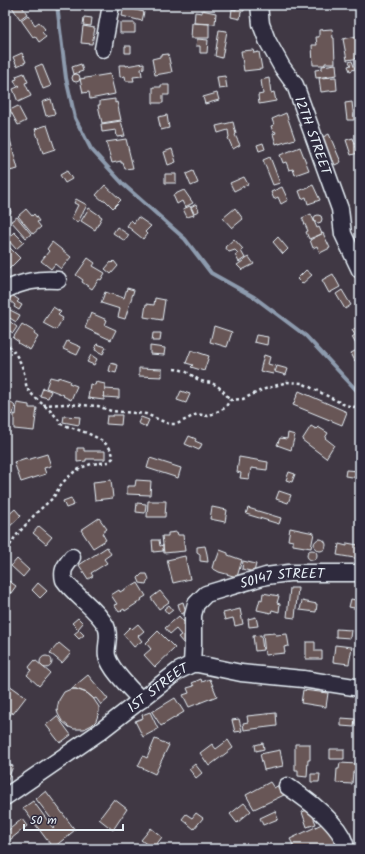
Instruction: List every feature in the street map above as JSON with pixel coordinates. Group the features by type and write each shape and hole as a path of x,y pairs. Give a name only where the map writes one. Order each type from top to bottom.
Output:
{"street":[{"path":"103,49 111,5"},
{"name":"12TH STREET","path":"259,5 261,24 267,40 282,67 295,85 340,209 343,234 360,270"},
{"path":"5,290 28,281 43,279 58,280"},
{"path":"72,558 64,567 62,573 64,580 97,614 105,625 109,633 108,658 117,674 141,700"},
{"name":"50147 STREET","path":"192,664 194,610 196,604 206,594 266,576 289,573 360,573"},
{"name":"1ST STREET","path":"5,797 75,750 178,671 192,664 218,667 241,673 302,679 360,688"},
{"path":"287,786 314,806 329,820 346,843 346,849"}],"path":[{"path":"5,341 20,361 26,386 36,399 58,419 61,424 105,442 113,453 113,458 109,462 91,464 83,467 62,482 53,498 36,513 15,537 5,554"},
{"path":"174,369 183,370 199,380 211,383 218,387 230,400"},
{"path":"230,400 244,399 262,390 287,382 302,383 345,405 354,407 360,404"},
{"path":"43,405 65,404 98,406 111,411 146,414 169,424 177,424 197,414 208,416 225,408 230,400"}],"building":[{"path":"21,5 27,14 20,19 12,7"},
{"path":"124,5 133,5 132,9 144,12 142,21 122,16"},
{"path":"236,5 244,5 244,11 241,11 240,19 231,17 232,9 236,10"},
{"path":"296,5 309,5 309,10 296,9"},
{"path":"202,10 216,13 215,24 194,23 195,12 202,13"},
{"path":"28,15 35,25 39,22 45,29 42,32 46,37 39,42 35,36 33,37 21,20"},
{"path":"84,17 92,18 91,26 83,25"},
{"path":"120,23 135,23 135,33 120,33"},
{"path":"192,23 209,24 209,38 191,38"},
{"path":"83,26 95,28 92,44 81,43"},
{"path":"332,29 334,38 335,63 313,65 312,45 317,45 316,37 319,37 319,30"},
{"path":"219,30 227,31 222,58 215,56"},
{"path":"357,36 360,58 347,60 343,39"},
{"path":"197,39 208,40 207,53 200,53 200,46 196,46"},
{"path":"125,46 131,46 131,53 125,53"},
{"path":"253,50 254,53 259,52 262,69 244,71 241,51"},
{"path":"22,53 26,62 17,66 13,57"},
{"path":"168,54 172,72 155,75 152,59 160,57 160,55"},
{"path":"352,61 355,69 350,71 348,66 351,65 349,62"},
{"path":"144,63 144,68 141,69 142,76 133,77 134,81 126,81 125,76 120,77 119,65 126,66"},
{"path":"42,64 51,86 43,89 35,67"},
{"path":"81,64 83,71 74,74 72,67"},
{"path":"336,64 337,75 316,78 315,70 322,69 322,66"},
{"path":"24,73 28,82 25,83 31,96 18,102 13,89 20,86 17,86 14,80 17,79 16,76"},
{"path":"74,74 78,74 80,78 78,82 74,82 72,80 72,76"},
{"path":"110,74 115,94 90,99 89,92 83,93 80,79"},
{"path":"225,76 227,88 219,89 217,77"},
{"path":"336,77 337,90 321,92 319,78"},
{"path":"269,78 271,93 274,92 276,101 259,104 258,95 263,94 261,80"},
{"path":"161,85 169,85 169,95 163,95 163,103 153,103 153,87 161,87"},
{"path":"217,93 219,100 205,104 203,97"},
{"path":"51,99 55,114 46,116 42,102"},
{"path":"115,99 121,120 102,123 98,105 100,105 100,101"},
{"path":"352,102 354,120 347,120 345,103"},
{"path":"18,106 26,121 18,125 10,110"},
{"path":"286,113 295,139 276,144 273,134 276,133 275,131 273,132 271,126 274,125 272,119"},
{"path":"167,115 169,128 161,130 158,117"},
{"path":"121,121 125,136 117,137 116,130 102,132 101,124"},
{"path":"233,122 235,135 240,145 233,149 228,138 228,130 218,133 216,126"},
{"path":"47,125 55,149 43,153 35,129"},
{"path":"329,134 341,162 335,165 333,160 331,161 323,137"},
{"path":"9,136 18,169 5,172 5,137"},
{"path":"353,138 358,153 351,155 346,140"},
{"path":"126,139 133,168 125,169 121,161 112,163 106,142"},
{"path":"263,143 265,149 259,151 257,145"},
{"path":"300,147 309,170 295,175 293,169 289,170 286,162 283,163 280,155"},
{"path":"172,149 176,162 168,165 164,152"},
{"path":"270,157 280,183 273,185 263,160"},
{"path":"67,171 72,179 65,183 60,175"},
{"path":"193,171 198,183 191,186 186,174"},
{"path":"165,174 176,174 176,183 165,183"},
{"path":"244,177 248,184 234,191 230,183"},
{"path":"105,185 121,200 113,208 105,200 103,201 96,195"},
{"path":"313,185 320,200 308,204 306,197 302,199 299,191"},
{"path":"282,187 288,200 281,204 278,197 274,199 271,192"},
{"path":"184,190 193,203 185,207 182,201 177,204 173,195"},
{"path":"76,199 87,205 78,222 71,219 78,205 74,203"},
{"path":"5,203 11,212 5,218"},
{"path":"196,204 199,211 194,213 191,207"},
{"path":"190,206 194,215 187,217 183,209"},
{"path":"89,208 102,217 95,230 81,221"},
{"path":"235,208 243,219 232,228 223,218"},
{"path":"26,209 32,216 34,214 41,227 33,234 18,216"},
{"path":"311,214 317,228 319,227 322,234 309,239 306,232 308,231 302,218"},
{"path":"318,215 321,216 321,222 318,223 315,222 314,219 315,216"},
{"path":"17,217 31,234 26,238 11,221"},
{"path":"138,217 151,226 145,232 147,234 143,239 127,226 131,220 134,223"},
{"path":"117,227 129,235 125,241 113,233"},
{"path":"14,232 24,242 16,249 7,239"},
{"path":"323,233 330,248 320,253 317,246 313,248 310,240"},
{"path":"278,237 288,249 283,254 273,242"},
{"path":"234,239 243,249 241,251 245,258 239,262 235,255 238,253 235,250 229,252 225,247"},
{"path":"52,242 71,257 61,269 55,264 51,269 41,261 49,251 47,249"},
{"path":"5,243 20,258 6,272 5,271"},
{"path":"249,257 254,264 242,270 237,265"},
{"path":"88,258 95,263 93,266 105,273 101,280 99,279 92,289 82,282 83,280 76,275"},
{"path":"114,261 118,266 111,274 105,269 111,262 112,263"},
{"path":"306,270 312,275 302,284 297,279"},
{"path":"333,274 340,287 329,293 322,280"},
{"path":"127,288 134,290 125,319 118,317 120,309 101,303 105,292 124,298"},
{"path":"342,290 351,305 345,309 336,294"},
{"path":"12,295 19,300 17,302 22,305 19,310 14,307 15,305 9,300"},
{"path":"155,298 165,300 162,320 144,317 146,304 154,305"},
{"path":"53,307 61,312 58,315 63,318 56,330 43,323"},
{"path":"8,309 20,315 16,322 5,315"},
{"path":"91,313 107,320 105,325 116,330 111,340 85,328"},
{"path":"8,320 17,327 13,333 5,328 5,324"},
{"path":"22,324 35,332 34,334 38,337 30,350 18,343 19,342 13,338"},
{"path":"214,326 232,332 227,347 210,342"},
{"path":"360,326 360,347 358,348 352,337 355,335 352,330"},
{"path":"153,333 161,333 160,341 152,341"},
{"path":"256,335 268,337 267,345 254,342"},
{"path":"67,341 81,347 77,355 63,349"},
{"path":"97,344 106,347 103,354 95,350"},
{"path":"150,346 165,348 164,355 150,354"},
{"path":"191,350 209,356 204,371 191,367 193,365 186,363"},
{"path":"357,350 360,358 355,361 351,353"},
{"path":"91,355 97,359 94,365 87,362"},
{"path":"264,355 270,357 268,364 275,366 273,374 260,371"},
{"path":"111,363 118,365 116,373 109,371"},
{"path":"277,366 288,369 286,375 275,372"},
{"path":"139,368 162,369 162,377 139,376"},
{"path":"50,377 58,379 58,377 70,381 69,383 77,386 71,400 63,396 64,395 46,388"},
{"path":"96,382 105,384 104,400 88,398 90,384 95,385"},
{"path":"43,388 51,391 48,398 40,396"},
{"path":"105,389 119,390 119,398 104,397"},
{"path":"181,391 190,394 186,403 177,400"},
{"path":"299,391 347,412 342,425 293,405"},
{"path":"9,401 15,406 13,414 6,416 5,403"},
{"path":"17,403 29,405 29,408 37,408 34,431 14,429 14,414 16,415"},
{"path":"122,415 121,425 106,424 107,416"},
{"path":"64,416 80,417 79,425 63,422"},
{"path":"141,417 149,420 146,427 138,423"},
{"path":"311,426 316,429 318,427 328,433 325,438 334,445 326,458 302,440"},
{"path":"288,433 295,435 291,450 277,445 280,438 287,439"},
{"path":"189,436 202,444 199,450 185,444"},
{"path":"77,448 84,448 84,451 105,451 105,459 86,459 86,461 77,462"},
{"path":"47,454 51,466 44,468 46,474 21,482 14,462"},
{"path":"239,457 268,462 267,470 251,468 249,479 240,478 241,473 237,472"},
{"path":"150,458 181,468 178,478 147,468"},
{"path":"346,470 360,471 360,478 345,476"},
{"path":"289,472 295,474 292,482 286,480"},
{"path":"111,480 113,498 95,500 93,482"},
{"path":"136,480 151,481 150,495 127,494 127,486 135,486"},
{"path":"279,491 291,495 288,503 276,499"},
{"path":"71,498 74,505 66,508 63,501"},
{"path":"148,501 166,501 165,517 147,517"},
{"path":"137,503 146,504 145,513 136,512"},
{"path":"212,507 227,510 225,522 210,519"},
{"path":"248,508 281,518 279,524 246,514"},
{"path":"15,509 21,516 8,528 5,526 5,518"},
{"path":"99,518 107,529 102,533 106,540 93,548 81,530"},
{"path":"39,526 52,537 46,544 33,533"},
{"path":"290,528 314,533 311,548 293,545 293,541 288,540"},
{"path":"177,532 178,535 183,535 185,551 164,553 162,536 168,536 168,533"},
{"path":"318,539 322,539 326,545 322,551 318,551 314,547 314,543"},
{"path":"152,540 159,540 160,546 163,545 163,551 153,552"},
{"path":"347,543 358,545 360,548 360,559 337,555 339,544 347,546"},
{"path":"205,546 208,562 200,561 200,554 197,552 197,547"},
{"path":"107,547 111,554 104,559 107,563 91,573 93,576 88,579 79,565"},
{"path":"220,550 228,553 228,555 242,560 237,577 219,572 212,568"},
{"path":"310,550 314,550 316,551 316,559 310,560 307,557 307,553"},
{"path":"185,556 190,579 173,583 167,560"},
{"path":"17,559 29,570 23,577 11,566"},
{"path":"243,561 256,564 254,572 242,569"},
{"path":"142,574 147,574 149,579 146,584 140,583 138,578"},
{"path":"9,581 16,586 11,593 5,589 5,586"},
{"path":"38,583 47,591 40,598 32,590"},
{"path":"138,583 146,596 125,611 124,609 119,612 114,605 117,604 111,595 119,590 120,592"},
{"path":"290,588 298,588 295,618 287,617"},
{"path":"160,591 169,602 159,609 151,598"},
{"path":"263,593 279,596 277,603 280,604 279,612 272,610 271,613 257,610 260,599 262,600"},
{"path":"351,599 360,601 359,609 349,607"},
{"path":"302,601 317,604 316,612 300,610"},
{"path":"183,602 186,612 181,614 178,604"},
{"path":"169,605 173,610 168,614 164,609"},
{"path":"240,609 243,624 235,626 233,618 225,620 223,613"},
{"path":"179,616 191,630 190,639 184,644 178,637 181,635 176,629 170,634 165,628"},
{"path":"256,617 258,626 249,627 248,619"},
{"path":"78,618 83,623 78,629 72,623"},
{"path":"138,624 144,631 138,636 142,641 134,647 123,634 130,627 132,629"},
{"path":"336,629 351,630 350,638 336,637"},
{"path":"79,630 84,635 79,639 74,634"},
{"path":"158,631 175,648 155,667 144,655 151,649 146,643"},
{"path":"275,633 276,635 287,634 289,646 284,647 285,653 265,655 263,634"},
{"path":"261,635 263,650 255,651 253,636"},
{"path":"306,642 315,642 315,651 322,651 322,659 306,659"},
{"path":"59,643 71,653 62,663 50,653"},
{"path":"335,645 352,647 349,664 333,662"},
{"path":"44,656 48,656 52,662 48,668 44,668 40,664 40,660"},
{"path":"35,660 50,673 39,686 27,675 31,670 29,667"},
{"path":"88,675 108,699 101,705 96,698 94,699 87,693 76,689 71,689"},
{"path":"201,679 202,682 210,679 217,696 189,707 183,695 189,693 187,688 194,686 192,683"},
{"path":"9,685 26,697 8,718 5,716 5,690"},
{"path":"71,689 76,689 87,693 93,698 99,707 96,721 84,729 74,729 69,727 62,721 58,714 57,709 59,700 64,692"},
{"path":"303,690 328,693 326,707 301,703"},
{"path":"175,698 184,712 161,726 152,712"},
{"path":"150,712 158,729 143,737 135,721 143,718 142,715"},
{"path":"276,713 277,726 244,730 243,723 248,722 247,716"},
{"path":"57,716 71,735 60,743 46,725"},
{"path":"341,718 355,719 354,727 341,726"},
{"path":"239,719 242,731 235,732 232,720"},
{"path":"155,739 169,745 155,774 138,766 143,756 147,758"},
{"path":"228,740 233,748 209,766 200,753 212,744 216,749"},
{"path":"263,743 264,749 256,751 255,745"},
{"path":"295,744 310,744 310,760 308,760 307,777 298,776 298,770 295,770"},
{"path":"330,749 344,749 344,759 330,759"},
{"path":"280,750 283,766 264,770 260,754"},
{"path":"5,763 13,766 6,785 5,785"},
{"path":"340,763 357,764 357,772 353,772 352,784 336,783 337,769 339,769"},
{"path":"195,764 202,773 196,778 189,769"},
{"path":"311,774 320,774 319,782 311,782"},
{"path":"270,782 274,788 279,785 284,795 254,809 246,795"},
{"path":"46,791 75,830 53,848 23,808 33,801 53,828 56,825 36,799"},
{"path":"114,799 127,809 113,830 99,819"},
{"path":"244,803 251,811 237,823 230,814"},
{"path":"310,809 316,824 307,827 302,812"},
{"path":"275,811 278,819 263,825 260,818"},
{"path":"196,813 203,818 194,829 182,819 186,814 192,818"},
{"path":"22,819 27,826 6,843 5,833"},
{"path":"326,822 334,840 336,839 341,849 295,849 290,839"},
{"path":"151,828 162,837 153,849 141,840"}],"waterway":[{"path":"57,5 66,78 75,118 91,149 124,185 185,239 211,273 254,297 306,336 360,394"}]}
